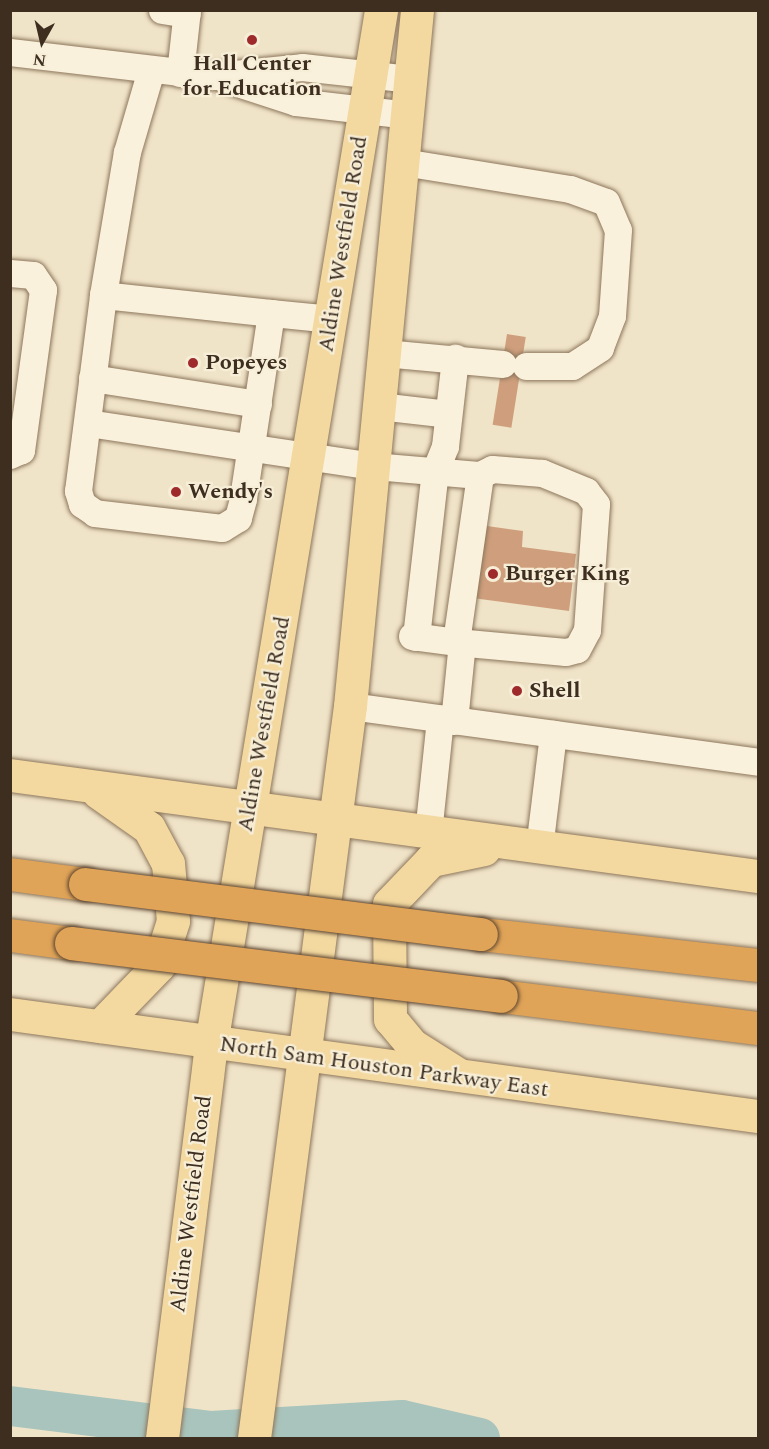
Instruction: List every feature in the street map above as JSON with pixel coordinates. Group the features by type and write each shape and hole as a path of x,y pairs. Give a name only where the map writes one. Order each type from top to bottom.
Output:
{"highway":[{"path":"10,874 481,934 759,965"},
{"path":"10,935 759,1028"}],"main road":[{"name":"Aldine Westfield Road","path":"162,1438 211,1044 381,10"},
{"name":"Aldine Westfield Road","path":"254,1438 351,706 417,10"},
{"path":"10,775 249,810 759,876"},
{"path":"70,783 108,796 149,828 168,863 173,921 159,965 100,1026"},
{"path":"465,1078 412,1045 390,1019 389,904 431,860 507,844"},
{"name":"North Sam Houston Parkway East","path":"10,1014 211,1044 759,1116"}],"street":[{"path":"179,12 180,73"},
{"path":"10,52 215,76 302,68 411,80"},
{"path":"151,70 127,152 103,295 78,491 82,504 95,513 222,528 238,518 252,444 271,313"},
{"path":"215,76 296,102 408,115"},
{"path":"384,353 514,365 572,366 600,348 612,316 618,230 606,202 570,189 403,162"},
{"path":"10,273 33,275 43,290 21,450 10,455"},
{"path":"103,295 331,320"},
{"path":"88,423 252,444 374,466 435,471 480,475 492,469 570,480 596,504 587,630 577,649 459,642 414,636 435,471 448,414 455,358"},
{"path":"92,378 258,404"},
{"path":"379,406 448,414"},
{"path":"428,833 459,642 480,475"},
{"path":"351,706 759,762"},
{"path":"539,848 553,734"}],"building":[{"path":"507,334 526,337 511,428 493,425"},
{"path":"473,524 523,531 522,547 576,554 569,611 465,597"}],"waterway":[{"path":"10,1406 211,1431 402,1420 480,1438"}],"place":[{"name":"Hall Center for Education","path":"252,40"},
{"name":"Popeyes","path":"193,363"},
{"name":"Wendy's","path":"176,492"},
{"name":"Burger King","path":"493,574"},
{"name":"Shell","path":"517,691"}]}
